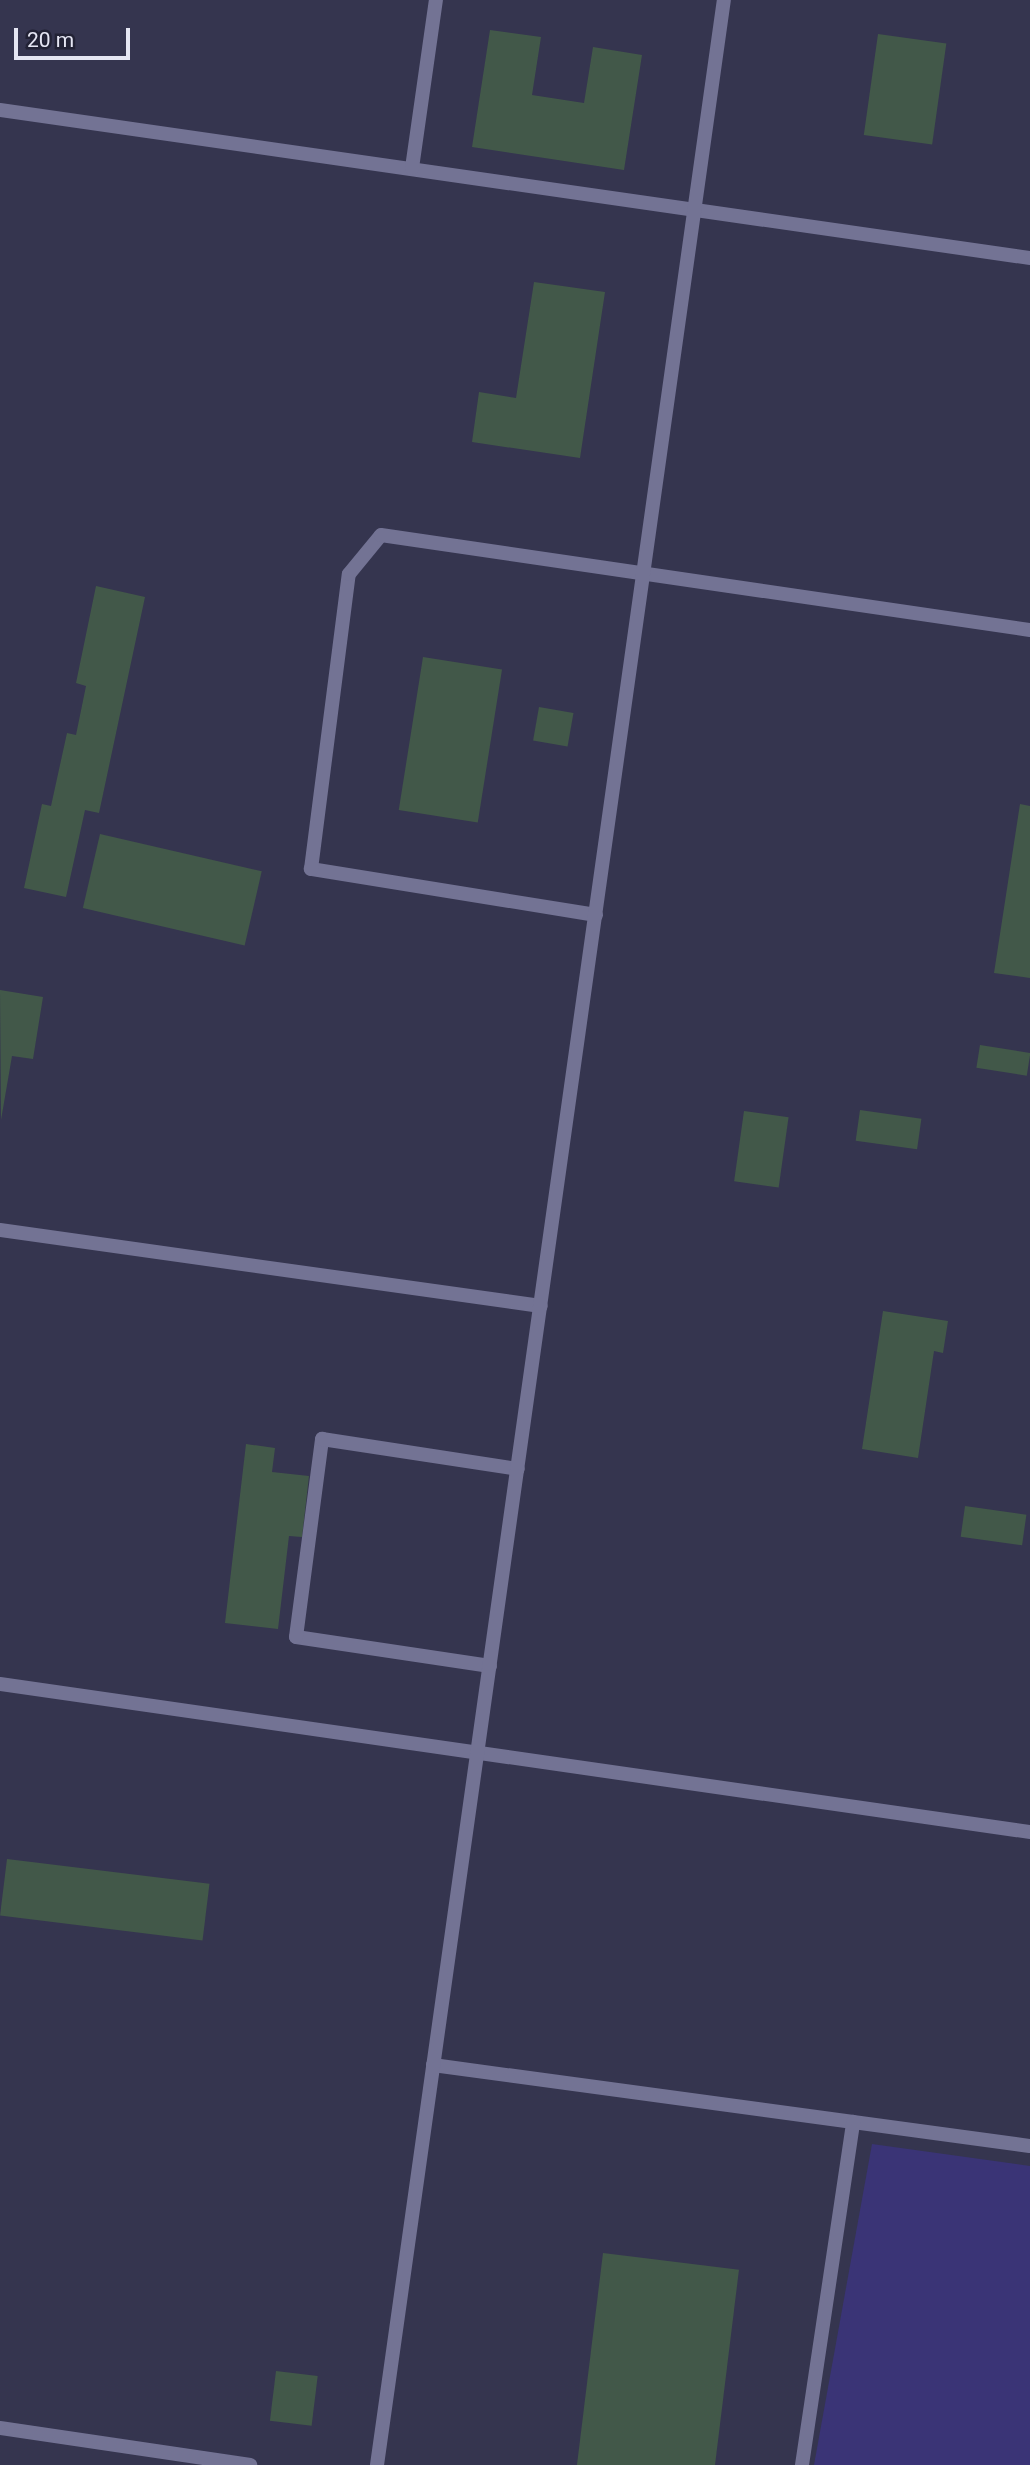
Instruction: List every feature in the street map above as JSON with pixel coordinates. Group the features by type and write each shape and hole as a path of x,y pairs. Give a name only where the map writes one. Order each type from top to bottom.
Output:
{"lane":[{"path":"412,168 436,0"},
{"path":"377,2465 724,0"},
{"path":"0,110 695,207 1030,258"},
{"path":"596,915 311,869 349,574 381,535 643,576 1030,630"},
{"path":"0,1230 541,1306"},
{"path":"490,1666 296,1637 322,1439 518,1469"},
{"path":"0,1684 477,1756 1030,1832"},
{"path":"433,2065 1030,2146"},
{"path":"802,2465 853,2122"},
{"path":"0,2428 250,2465"}],"shaded area":[{"path":"0,0 1030,0 1030,2465 0,2465"},
{"path":"872,2144 1030,2166 1030,2465 814,2465"}],"building":[{"path":"490,30 541,37 532,95 584,103 593,47 642,55 624,170 472,147"},
{"path":"878,34 946,44 932,145 864,135"},
{"path":"534,282 605,292 580,458 472,442 479,392 516,398"},
{"path":"96,586 145,597 99,813 85,810 66,897 24,888 42,804 51,806 67,733 76,735 86,686 76,683"},
{"path":"423,657 502,670 478,823 399,810"},
{"path":"539,707 573,713 568,747 533,740"},
{"path":"1020,804 1030,806 1030,978 994,973"},
{"path":"100,834 262,871 245,945 83,908"},
{"path":"0,990 43,997 33,1059 12,1056 1,1120"},
{"path":"980,1045 1030,1053 1027,1076 976,1068"},
{"path":"860,1110 921,1119 917,1149 856,1141"},
{"path":"744,1111 789,1117 779,1188 734,1181"},
{"path":"883,1311 948,1321 943,1353 934,1351 918,1458 862,1449"},
{"path":"246,1444 275,1448 272,1472 309,1476 302,1537 289,1536 278,1629 225,1623"},
{"path":"965,1506 1026,1515 1022,1545 961,1537"},
{"path":"7,1859 209,1884 203,1940 0,1916"},
{"path":"603,2253 739,2270 715,2465 577,2465"},
{"path":"276,2371 318,2376 312,2426 270,2421"}]}
